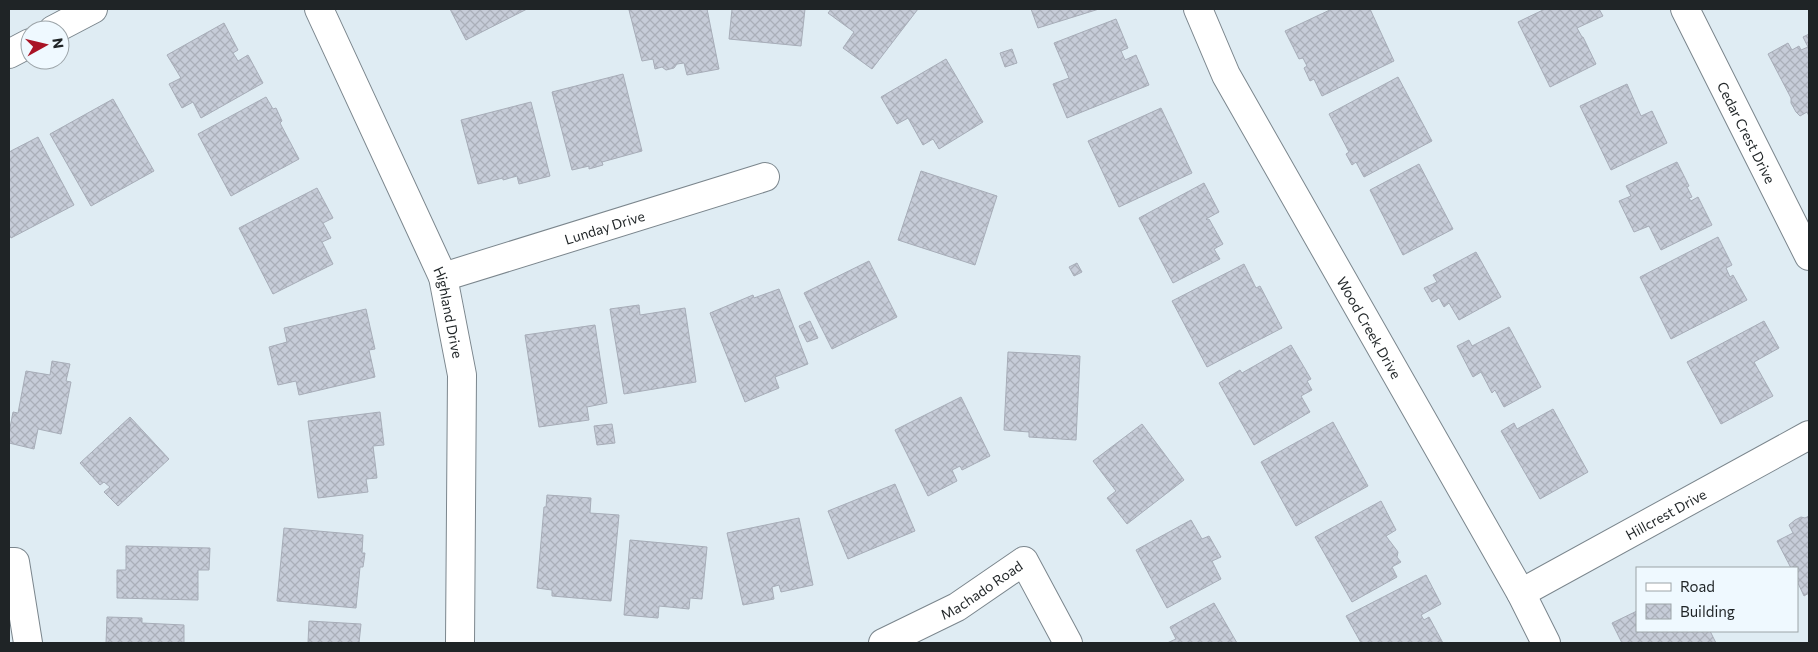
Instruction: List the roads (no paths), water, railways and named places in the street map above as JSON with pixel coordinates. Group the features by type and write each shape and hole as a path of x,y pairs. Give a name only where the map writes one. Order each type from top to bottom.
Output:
{"street":[{"path":"70,21 93,9"},
{"name":"Highland Drive","path":"319,9 443,278 462,375 460,643"},
{"name":"Wood Creek Drive","path":"1198,9 1226,75 1521,593 1546,643"},
{"name":"Cedar Crest Drive","path":"1695,12 1809,256"},
{"name":"Lunday Drive","path":"443,278 766,176"},
{"name":"Hillcrest Drive","path":"1521,593 1809,435"},
{"name":"Machado Road","path":"883,643 957,607 1024,561 1068,643"},
{"path":"12,562 28,643"}]}
